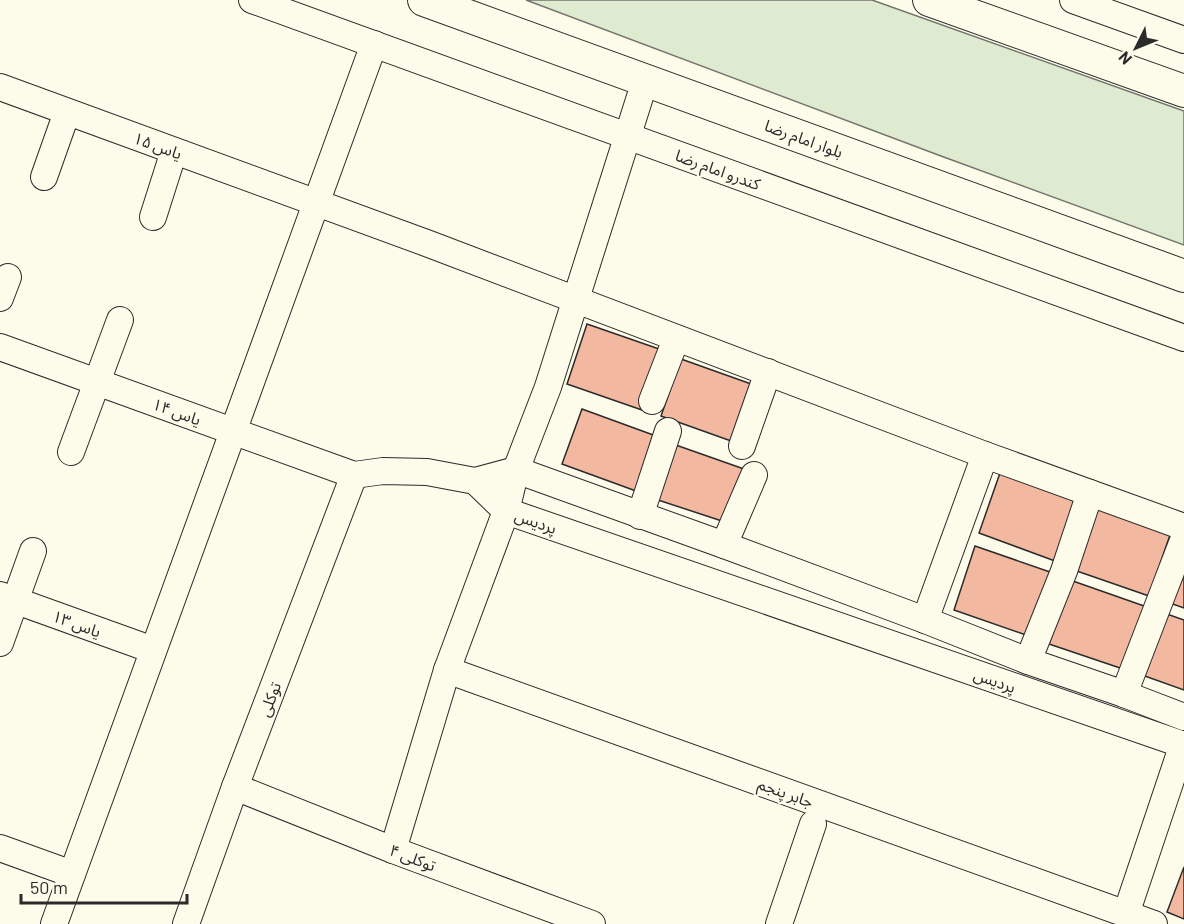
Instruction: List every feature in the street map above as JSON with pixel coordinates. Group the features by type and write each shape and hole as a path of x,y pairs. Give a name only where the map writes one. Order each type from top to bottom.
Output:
{"main road":[{"name":"بلوار امام رضا","path":"424,0 1184,276"},
{"path":"929,0 1184,91"}],"street":[{"name":"کندرو امام رضا","path":"252,0 1184,338"},
{"path":"1073,0 1184,40"},
{"path":"54,924 374,44"},
{"path":"393,850 447,670 506,511 516,470 548,387 645,81"},
{"name":"یاس ۱۵","path":"0,87 576,300 985,455 1184,527"},
{"path":"44,177 67,112"},
{"path":"153,217 174,151"},
{"path":"71,452 120,320"},
{"path":"652,401 676,339"},
{"name":"یاس ۱۴","path":"0,347 354,475"},
{"path":"742,446 768,372"},
{"path":"640,516 668,431"},
{"path":"925,620 985,455"},
{"path":"354,475 383,471 427,472 475,481 516,470"},
{"name":"پردیس","path":"516,470 1184,717"},
{"name":"توکلی","path":"186,924 235,787 354,475"},
{"path":"724,546 754,475"},
{"name":"پردیس","path":"475,481 506,511 1184,744"},
{"path":"1028,661 1064,571 1090,493"},
{"path":"1124,694 1184,538"},
{"path":"0,643 8,598 33,551"},
{"name":"یاس ۱۳","path":"8,598 153,650"},
{"name":"جابر پنجم","path":"447,670 1154,924"},
{"path":"1126,914 1184,744"},
{"name":"توکلی ۴","path":"235,787 393,850 592,924"},
{"path":"779,924 813,824"},
{"path":"0,848 72,874"}],"green space":[{"path":"526,0 872,0 1184,111 1184,245 941,156"}],"building":[{"path":"587,324 662,350 642,410 567,384"},
{"path":"681,359 754,385 734,442 661,416"},
{"path":"582,409 656,436 636,491 562,464"},
{"path":"673,444 744,469 725,522 655,499"},
{"path":"1000,473 1077,500 1055,561 979,533"},
{"path":"1092,507 1170,535 1149,596 1071,569"},
{"path":"975,546 1050,572 1029,636 954,610"},
{"path":"1184,563 1184,608 1170,603"},
{"path":"1070,580 1147,607 1126,670 1049,644"},
{"path":"1164,613 1184,620 1184,690 1142,675"},
{"path":"1184,867 1184,919 1167,912"}]}
